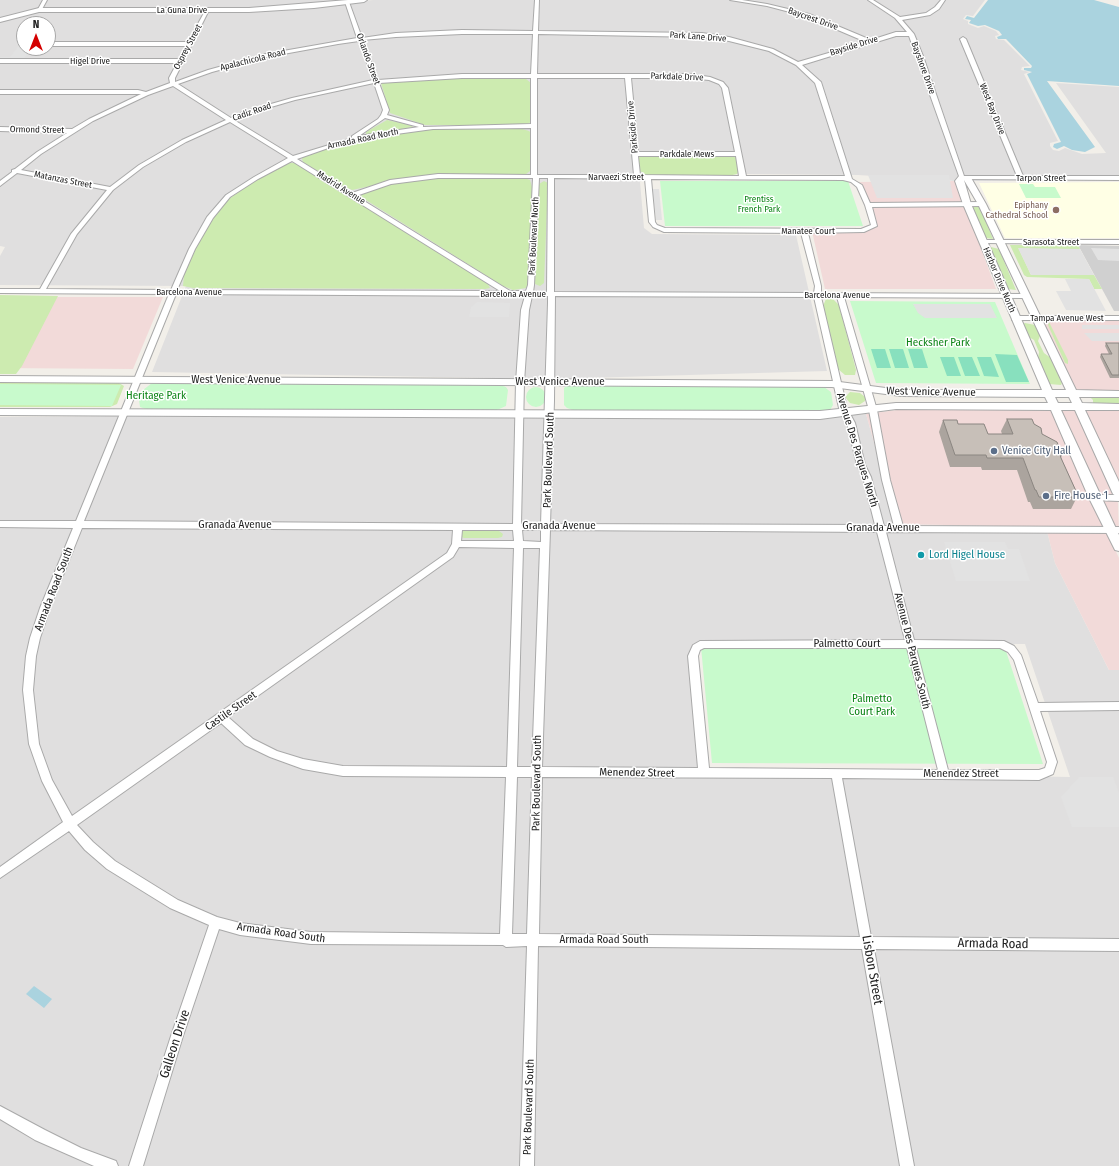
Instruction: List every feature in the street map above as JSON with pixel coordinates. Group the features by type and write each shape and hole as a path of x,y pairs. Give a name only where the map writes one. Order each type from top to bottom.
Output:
{"street":[{"path":"39,10 45,0"},
{"name":"La Guna Drive","path":"0,20 39,10 207,10 286,8 364,0"},
{"name":"Park Boulevard North","path":"519,414 526,310 532,285 535,176 534,76 538,0"},
{"name":"Baycrest Drive","path":"732,0 767,5 807,15 870,41"},
{"name":"Bayshore Drive","path":"870,0 899,19 911,34 953,152"},
{"path":"899,19 912,18 928,14 937,8 943,0"},
{"name":"Orlando Street","path":"347,2 386,110 384,116"},
{"name":"Osprey Street","path":"173,84 171,79 207,10"},
{"name":"Apalachicola Road","path":"0,184 14,171 73,130 108,111 173,84 255,58 360,38 441,33 536,34"},
{"name":"Park Lane Drive","path":"536,34 716,36 761,46 798,64 813,76 821,88 850,179"},
{"name":"Bayside Drive","path":"798,64 870,41 898,34 911,34"},
{"name":"West Bay Drive","path":"963,39 1021,178"},
{"name":"Higel Drive","path":"56,44 190,44"},
{"name":"Higel Drive","path":"0,61 180,61"},
{"name":"Cadiz Road","path":"42,291 74,234 90,213 111,190 141,166 169,149 230,119 275,104 376,81 450,76 534,76"},
{"name":"Parkdale Drive","path":"534,76 695,77 710,79 721,83 725,89 743,178"},
{"name":"Parkside Drive","path":"628,76 637,177"},
{"name":"Madrid Avenue","path":"173,84 509,294"},
{"path":"0,92 138,92 146,94"},
{"path":"346,141 372,126 384,116 433,127"},
{"name":"Armada Road North","path":"125,412 173,292 197,239 210,216 221,202 250,181 292,158 346,141 433,127 534,126"},
{"name":"Ormond Street","path":"0,129 73,130"},
{"name":"Harbor Drive North","path":"953,152 965,178 982,204 1119,494"},
{"name":"Parkdale Mews","path":"635,154 739,154"},
{"name":"Matanzas Street","path":"14,171 111,190"},
{"name":"Narvaezi Street","path":"352,195 386,183 421,178 535,176 850,179"},
{"name":"Park Boulevard North","path":"550,401 552,303 551,177"},
{"name":"Manatee Court","path":"648,177 652,222 661,229 804,231 868,230 874,225 868,204"},
{"name":"Harbor Drive North","path":"965,178 959,181 967,204 1015,318 1095,498 1115,530 1119,547"},
{"name":"Tarpon Street","path":"965,178 1119,178"},
{"path":"850,179 860,186 868,204 982,204"},
{"name":"Avenue Des Parques North","path":"804,231 818,286 817,295 836,384 844,414 851,423 880,528"},
{"name":"Sarasota Street","path":"983,242 1119,242"},
{"name":"Barcelona Avenue","path":"0,291 1025,296"},
{"name":"Avenue Des Parques North","path":"840,295 873,410 886,480 899,528"},
{"name":"Tampa Avenue West","path":"1015,318 1119,318"},
{"name":"West Venice Avenue","path":"0,379 836,384 901,393 1119,394"},
{"name":"Park Boulevard South","path":"527,1166 534,940 537,772 550,401"},
{"name":"West Venice Avenue","path":"0,412 844,414 896,406 1119,407"},
{"name":"Armada Road South","path":"125,412 39,622 31,656 28,690 31,726 40,763 47,781 70,824 89,846 111,865 174,904 216,922 240,929 311,938 867,942"},
{"path":"506,940 519,544 517,526 519,414"},
{"path":"1095,498 1119,498"},
{"name":"Granada Avenue","path":"0,524 79,523 1115,530"},
{"path":"458,526 456,544 544,545"},
{"name":"Avenue Des Parques South","path":"880,528 944,774"},
{"name":"Castile Street","path":"0,873 450,555 456,544"},
{"name":"Palmetto Court","path":"704,773 693,656 699,645 993,643 1007,646 1016,653 1051,754"},
{"path":"1035,707 1119,706"},
{"name":"Menendez Street","path":"221,717 249,742 289,760 319,767 363,771 1043,774 1049,771 1052,765 1051,754"},
{"name":"Lisbon Street","path":"836,773 907,1166"},
{"name":"Galleon Drive","path":"136,1166 177,1036 216,922"},
{"name":"Armada Road","path":"867,942 1119,945"},
{"path":"0,1112 40,1135 78,1153 111,1166"}],"shaded area":[{"path":"0,0 354,0 249,8 40,9 0,18"},
{"path":"373,0 985,0 973,16 966,15 963,19 968,21 968,24 978,28 984,26 996,31 999,35 995,36 996,39 1004,40 1030,66 1022,67 1021,70 1030,72 1024,74 1058,141 1050,143 1053,150 1059,151 1065,148 1082,154 1106,153 1056,83 1119,87 1119,180 972,181 969,176 960,175 956,181 858,175 643,173 640,182 644,228 652,234 796,235 827,371 551,379 152,372 186,286 0,285 0,256 5,247 0,246 0,22 16,17 16,56 56,56 56,16 21,16 38,11 248,11"},
{"path":"16,49 16,56 26,56 23,60 0,60 0,57 10,57"},
{"path":"868,175 949,175 953,198 877,198"},
{"path":"956,181 996,289 825,289 812,231 861,231 877,227 859,182"},
{"name":"Epiphany Cathedral School","path":"1119,182 1119,238 1005,238 979,183"},
{"path":"652,189 659,189 662,220 656,220"},
{"path":"1078,245 1119,246 1119,311 1114,311"},
{"path":"1018,248 1080,249 1094,275 1031,275"},
{"path":"1091,248 1119,249 1119,261 1098,260"},
{"path":"1065,279 1089,279 1106,311 1066,310 1056,291 1071,291"},
{"path":"0,297 163,297 133,369 0,368"},
{"path":"477,302 510,303 509,317 469,317 471,307"},
{"path":"913,304 990,304 997,318 925,318 918,313"},
{"path":"1041,316 1119,316 1119,391 1075,390"},
{"path":"1082,325 1119,325 1119,329 1082,329"},
{"path":"1084,333 1119,333 1119,341 1092,341"},
{"path":"897,410 1051,410 1119,558 1119,670 1109,670 1055,563 1046,527 897,524 866,414"},
{"path":"1061,411 1076,411 1118,503 1119,535"},
{"path":"1085,411 1119,411 1119,484"},
{"path":"866,414 897,524 1046,527 1055,563 1109,670 1119,670 1119,1166 0,1166 0,417 821,418","holes":["696,644 1025,644 1070,777 713,771 713,768 708,766"]},
{"path":"944,542 1005,542 1008,549 1019,549 1030,581 956,581"},
{"path":"1079,777 1113,777 1119,793 1119,827 1072,827 1061,797"}],"green space":[{"path":"435,78 526,79 531,83 531,122 525,125 425,125 390,113 381,83"},
{"path":"387,120 413,127 366,135 366,132"},
{"path":"438,128 519,128 529,131 531,133 530,171 526,174 437,175 413,177 352,190 303,162 302,159 315,151 360,140"},
{"path":"638,156 731,156 737,158 739,170 737,174 728,176 647,175 640,171"},
{"path":"286,163 295,163 488,284 490,288 193,288 183,286 184,275 196,248 216,212 226,201 257,179"},
{"path":"436,178 524,178 530,180 532,187 528,284 526,288 513,290 503,286 361,197 362,193 391,184"},
{"path":"544,181 548,183 544,283 540,286 535,284 539,184"},
{"name":"Prentiss French Park","path":"660,181 848,181 863,226 665,226"},
{"path":"1019,184 1033,184 1035,187 1055,187 1061,198 1026,198"},
{"path":"972,206 980,207 993,239 986,238"},
{"path":"1010,245 1078,245 1080,249 1019,249 1031,275 1094,275 1102,289 1094,289 1089,279 1027,277 1024,275"},
{"path":"991,247 999,249 1016,290 1008,289 990,249"},
{"path":"0,295 58,296 22,366 16,374 0,374"},
{"path":"826,299 833,299 839,305 856,370 855,375 845,375 838,369 823,306"},
{"name":"Hecksher Park","path":"850,301 995,302 1030,384 876,383"},
{"path":"1049,322 1068,360 1068,364 1065,363 1048,325"},
{"path":"1023,324 1035,325 1040,336 1038,341 1044,353 1051,358 1062,383 1061,385 1049,384 1038,358 1039,352 1034,340 1027,336"},
{"path":"871,349 885,349 891,368 877,368"},
{"path":"889,349 903,349 909,368 895,368"},
{"path":"908,349 922,349 928,368 914,368"},
{"path":"995,354 1017,355 1029,382 1006,382"},
{"path":"940,357 954,357 961,376 947,376"},
{"path":"958,357 972,357 980,376 965,376"},
{"path":"977,357 991,357 999,377 984,376"},
{"name":"Heritage Park","path":"0,382 119,383 124,386 117,404 110,407 0,407"},
{"name":"Heritage Park","path":"152,383 500,385 506,387 508,390 506,406 497,410 146,409 140,407 139,400 143,390"},
{"name":"Heritage Park","path":"0,384 121,385 112,406 0,405"},
{"path":"568,385 824,387 831,392 833,405 830,410 825,412 573,410 564,405 564,388"},
{"path":"536,387 543,390 546,397 543,404 536,407 529,404 526,397 529,390"},
{"path":"850,392 860,393 865,397 865,401 859,405 850,403 845,397"},
{"path":"1090,397 1119,397 1119,403 1093,403 1093,400"},
{"path":"461,531 499,531 503,534 502,537 498,538 461,537"},
{"name":"Palmetto Court Park","path":"701,647 1005,648 1043,764 712,763"}],"water":[{"path":"988,0 1094,0 1119,7 1119,86 1047,81 1095,147 1085,152 1072,150 1064,146 1057,149 1053,147 1054,144 1061,142 1027,74 1032,72 1024,70 1024,68 1031,68 1032,66 1006,39 998,39 997,37 1002,35 999,31 985,25 978,26 969,23 971,20 965,19 967,16 974,18"},
{"path":"34,986 52,999 44,1008 26,994"}],"building":[{"path":"1106,343 1119,343 1119,375 1112,375 1101,354 1112,354"},
{"path":"1007,419 1032,419 1034,424 1041,428 1042,434 1057,442 1062,455 1060,455 1061,458 1076,491 1074,491 1077,497 1039,497 1023,458 987,458 986,455 955,455 943,420 957,420 958,424 984,424 988,434 1013,434"}],"place":[{"name":"Epiphany Cathedral School","path":"1056,210"},
{"name":"Venice City Hall","path":"994,451"},
{"name":"Fire House 1","path":"1046,496"},
{"name":"Lord Higel House","path":"921,555"}]}
